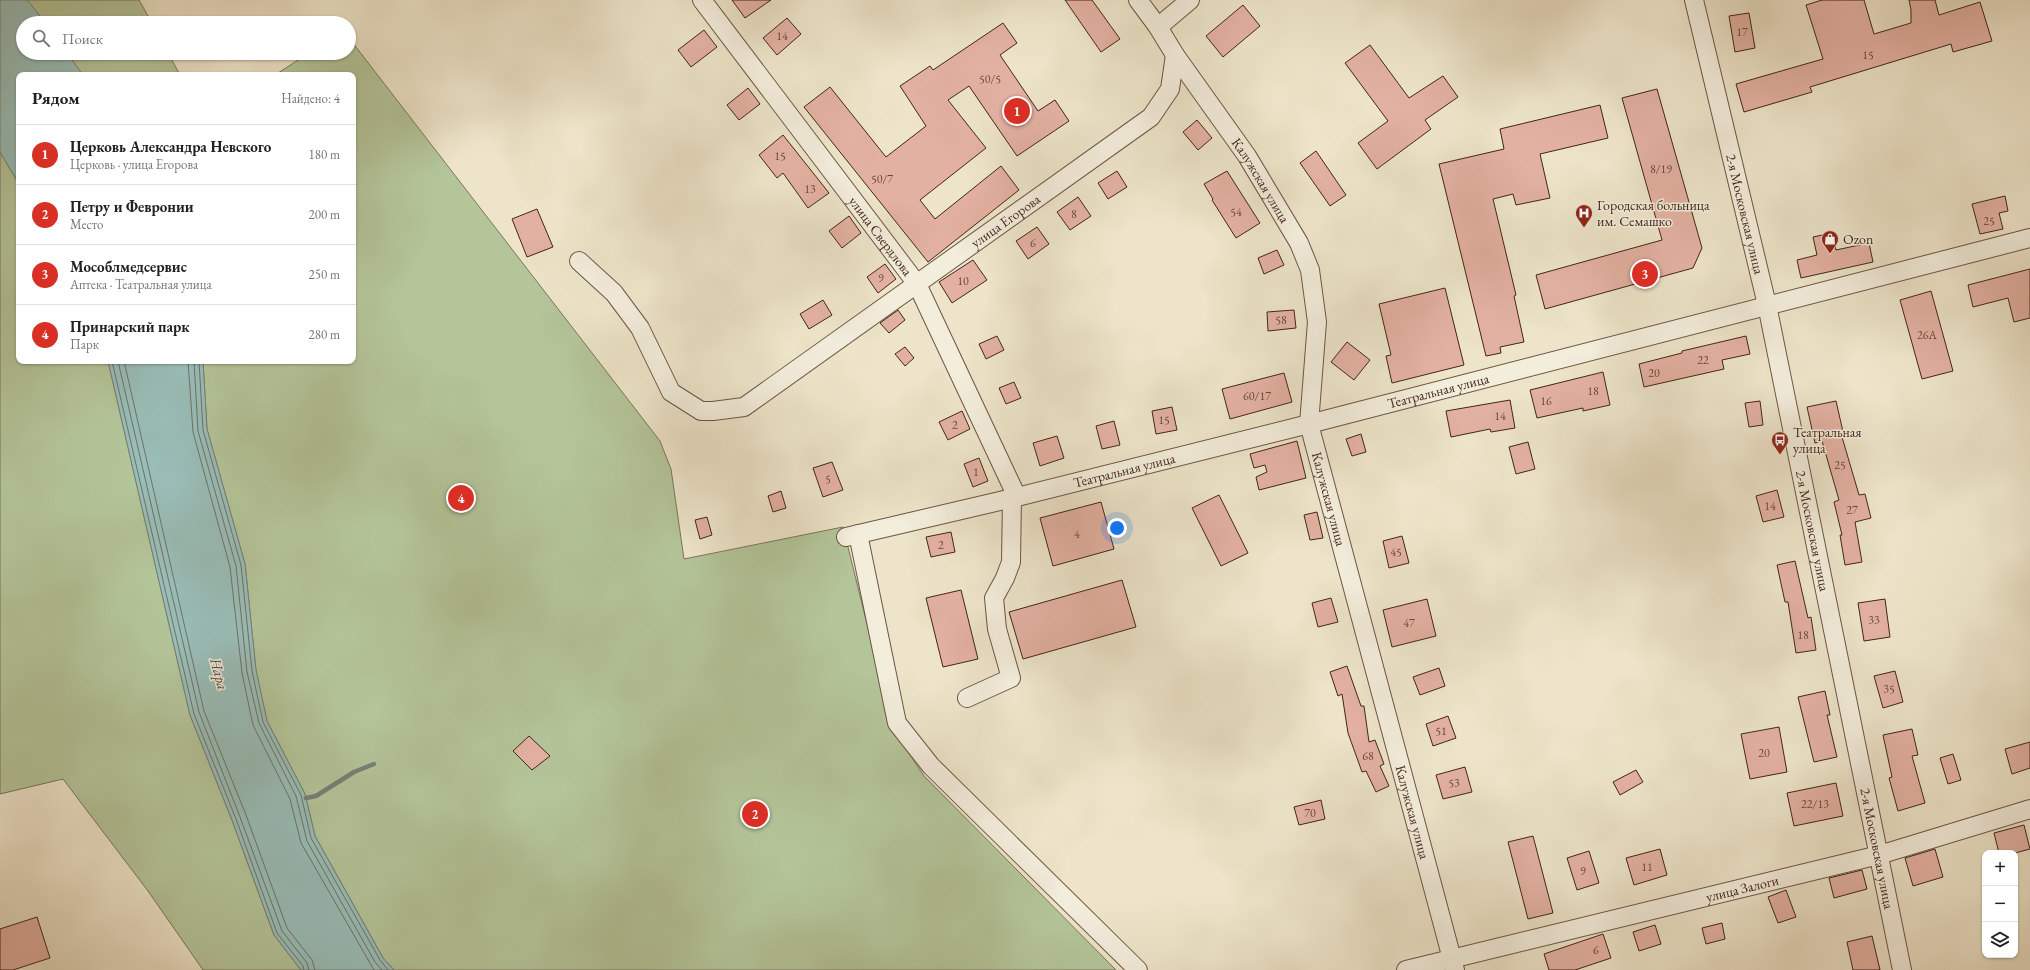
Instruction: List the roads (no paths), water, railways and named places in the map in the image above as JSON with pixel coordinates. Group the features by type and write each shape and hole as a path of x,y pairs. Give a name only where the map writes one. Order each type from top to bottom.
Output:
{"street":[{"name":"улица Свердлова","path":"702,0 917,284 1014,498"},
{"path":"1138,0 1176,55"},
{"path":"1158,27 1190,0"},
{"name":"2-я Московская улица","path":"1694,0 1767,305 1902,970"},
{"name":"улица Егорова","path":"579,261 614,293 640,328 671,392 701,411 744,407 1151,117 1170,89 1176,55"},
{"name":"Калужская улица","path":"1176,55 1247,156 1298,243 1310,270 1317,322 1309,424 1453,964"},
{"name":"Театральная улица","path":"1138,970 927,762 897,723 852,535 1014,498 1309,424 2030,238"},
{"path":"967,698 1011,678 997,629 994,598 1005,578 1011,562 1014,498"},
{"name":"улица Залоги","path":"1406,970 1453,964 1879,855 2030,808"}],"water":[{"path":"0,0 27,0 40,16 16,16 16,60 72,60 81,72 16,72 16,179 0,152"},
{"name":"Нара","path":"109,364 203,364 207,429 245,564 256,670 267,721 305,794 315,836 383,958 394,970 301,970 274,935 232,820 190,715"}],"waterway":[{"path":"306,798 316,796 354,772 374,764"}],"place":[{"name":"Церковь Александра Невского","path":"1017,111"},
{"name":"Городская больница им. Семашко","path":"1584,228"},
{"name":"Ozon","path":"1830,254"},
{"name":"Мособлмедсервис","path":"1645,274"},
{"name":"Театральная улица","path":"1780,455"},
{"name":"Принарский парк","path":"461,498"},
{"name":"Петру и Февронии","path":"755,814"}]}
